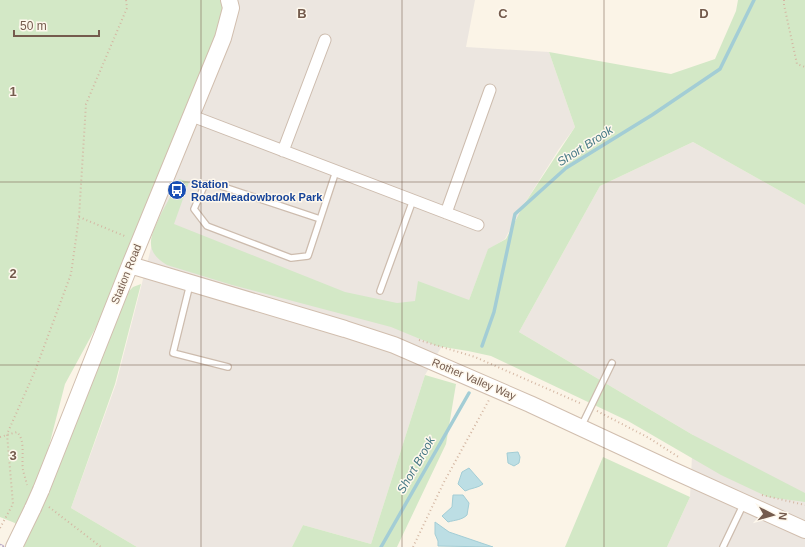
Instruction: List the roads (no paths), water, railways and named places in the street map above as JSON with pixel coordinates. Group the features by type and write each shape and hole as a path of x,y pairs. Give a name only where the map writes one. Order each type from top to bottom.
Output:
{"street":[{"name":"Station Road","path":"14,547 41,490 139,242 223,38 231,8 229,0"},
{"path":"283,150 325,40"},
{"path":"446,213 490,90"},
{"path":"192,116 478,225"},
{"name":"Rother Valley Way","path":"130,265 370,337 437,363 581,427 805,530"}],"lane":[{"path":"320,220 218,185 205,184 194,209 207,226 291,258 308,256 320,220 336,171"},
{"path":"380,291 413,200"},
{"path":"190,282 173,353 228,367"},
{"path":"581,427 612,363"},
{"path":"723,547 744,503"}],"water":[{"path":"518,452 520,457 519,463 514,466 508,463 507,453"},
{"path":"469,468 483,484 465,491 458,484 462,472"},
{"path":"453,495 463,495 469,503 467,515 461,519 448,522 442,516 452,507"},
{"path":"435,522 449,532 493,547 438,546 438,541 435,534"}],"waterway":[{"name":"Short Brook","path":"482,346 494,312 515,214 566,168 652,115 720,69 754,0"},
{"name":"Short Brook","path":"381,547 469,393"}],"place":[{"name":"Station Road/Meadowbrook Park","path":"177,190"}]}
